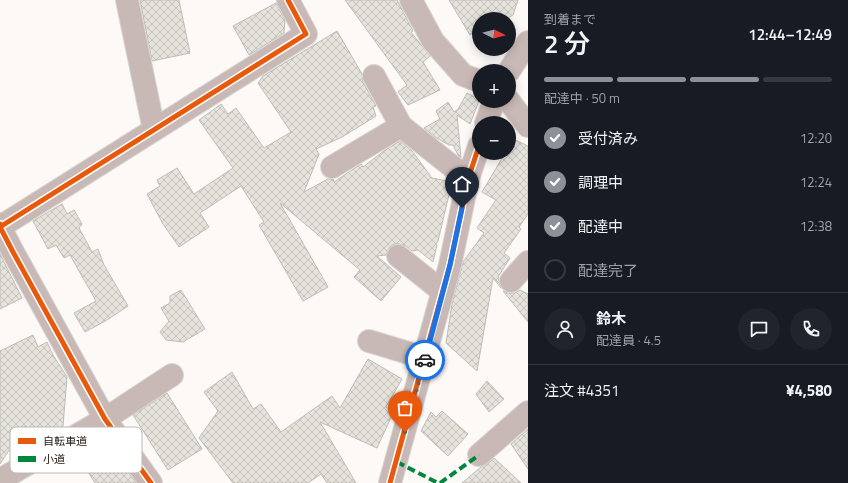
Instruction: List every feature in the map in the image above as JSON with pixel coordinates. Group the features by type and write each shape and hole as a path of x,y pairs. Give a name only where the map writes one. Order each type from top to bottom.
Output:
{"street":[{"path":"127,0 154,130"},
{"path":"0,227 306,34 288,0"},
{"path":"411,0 433,41 463,75 472,78"},
{"path":"514,64 528,42"},
{"path":"374,76 401,126 468,179"},
{"path":"514,108 528,126"},
{"path":"332,167 401,126"},
{"path":"390,483 443,292 468,179 474,160"},
{"path":"0,224 0,227 13,252 110,427"},
{"path":"398,256 443,292"},
{"path":"511,281 528,262"},
{"path":"369,341 425,358"},
{"path":"93,427 172,375"},
{"path":"479,455 528,412"},
{"path":"142,471 151,483"},
{"path":"0,480 12,473"}],"building":[{"path":"140,0 179,0 190,53 152,61"},
{"path":"345,0 397,0 413,31 411,32 430,56 423,62 440,90 408,105 398,92 407,85"},
{"path":"449,0 518,0 514,12 472,12 472,34 470,35"},
{"path":"276,3 285,20 284,33 249,55 233,26"},
{"path":"337,31 362,74 363,82 376,106 373,107 376,116 342,137 316,149 319,154 304,192 328,179 333,179 334,182 361,164 363,167 385,150 400,141 412,151 432,178 452,182 436,244 433,262 418,250 412,251 406,246 399,244 394,244 389,248 386,255 377,256 401,277 381,301 354,277 360,270 280,203 328,287 303,301 259,225 264,222 241,186 200,213 209,227 179,247 163,224 147,194 160,186 157,180 177,168 194,194 233,168 199,120 221,104 228,114 236,108 264,148 291,132 258,83 263,76"},
{"path":"467,93 472,96 472,108 476,108 470,124 457,115 461,158 453,145 449,145 435,137 424,128 440,119 436,111 448,102 454,112 457,111"},
{"path":"516,140 528,146 528,214 519,227 521,229 504,253 510,258 498,277 501,288 493,278 477,371 446,343 452,304 463,262 484,233 477,228 496,200 482,192 501,160 516,160"},
{"path":"62,204 67,214 74,210 82,224 79,228 92,252 98,249 104,265 128,306 85,332 74,313 96,301 70,255 64,258 56,245 48,249 33,221"},
{"path":"0,254 22,298 0,309"},
{"path":"181,290 205,329 183,342 166,340 160,332 169,321 161,308 170,303 170,296"},
{"path":"520,290 528,294 528,322 503,291 515,293"},
{"path":"33,335 38,347 47,342 53,355 67,377 63,426 10,427 10,449 0,464 0,351"},
{"path":"368,359 402,379 386,407 394,411 377,448 320,422 356,483 327,483 321,474 308,483 233,483 199,438 218,411 204,392 232,372 253,409 261,404 281,432 332,396 340,408"},
{"path":"487,381 504,399 489,412 476,394"},
{"path":"167,393 202,449 168,470 133,415"},
{"path":"442,411 468,434 448,456 421,431 431,412 436,417"},
{"path":"528,429 528,469 511,444"},
{"path":"494,458 521,483 462,483 481,467"},
{"path":"89,473 129,473 136,483 95,483"}],"marked path":[{"path":"440,483 479,455"},
{"path":"397,462 438,483"}],"cycle path":[{"path":"0,227 306,34 288,0"},
{"path":"390,483 450,265 468,179 474,160"},
{"path":"0,224 0,227 13,252 111,427"},
{"path":"142,470 151,483"}],"way so far":[{"path":"405,432 425,360"}],"route":[{"path":"425,360 450,265 462,208"}]}
